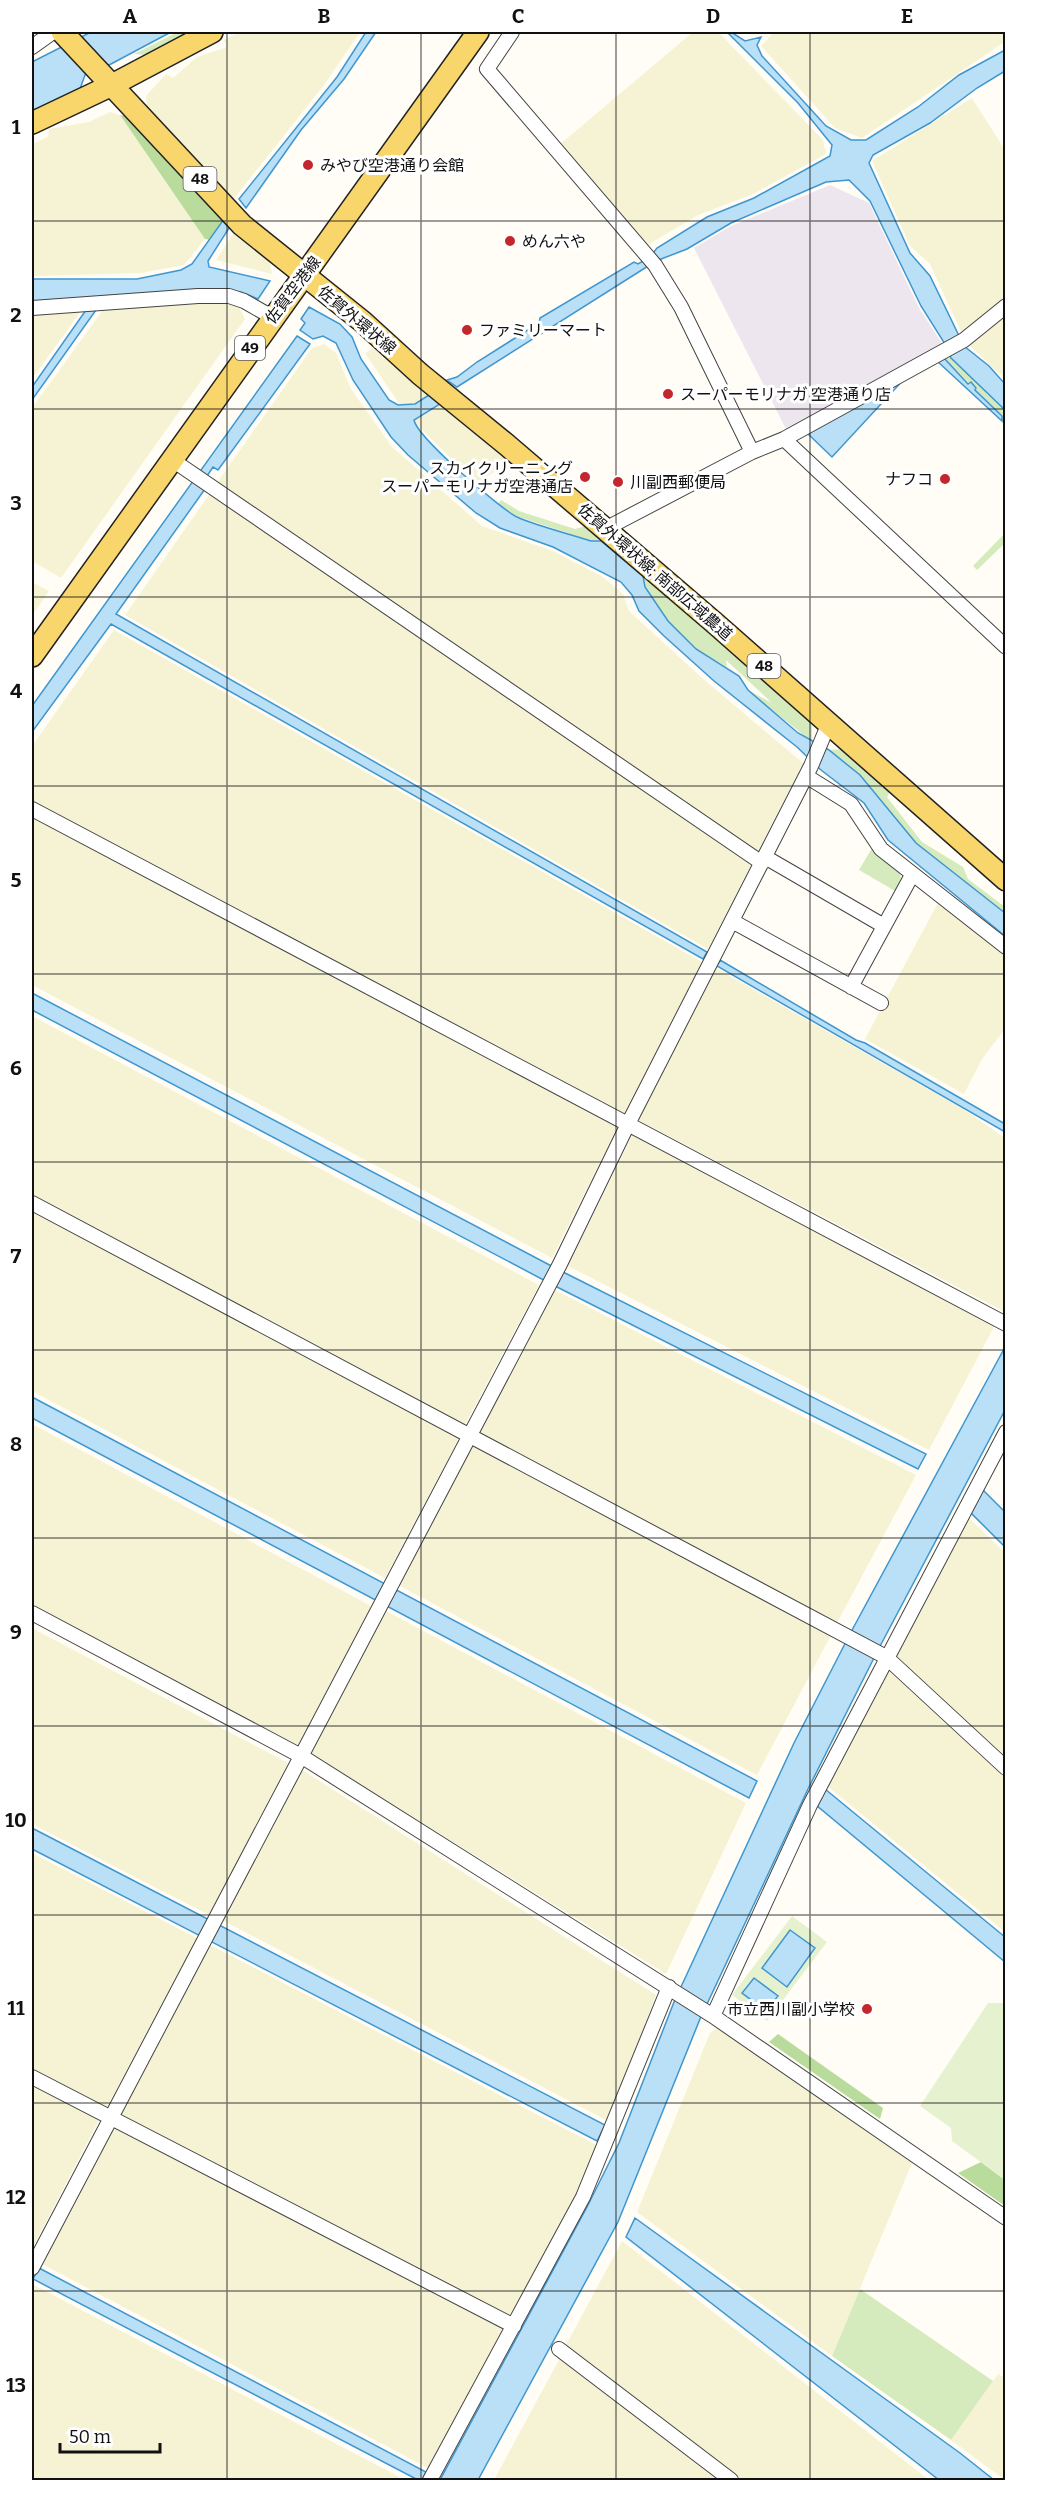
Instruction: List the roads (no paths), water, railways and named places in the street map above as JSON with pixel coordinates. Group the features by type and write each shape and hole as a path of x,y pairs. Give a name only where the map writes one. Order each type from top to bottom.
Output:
{"main road":[{"path":"32,123 107,80 212,32"},
{"name":"48","path":"60,33 107,80"},
{"name":"佐賀空港線","path":"32,656 272,317 475,37"},
{"name":"佐賀外環状線","path":"107,80 242,225 519,455"},
{"name":"佐賀外環状線; 南部広域農道","path":"519,455 604,529 825,732 1005,880"}],"street":[{"path":"512,32 487,69 652,260 681,307 752,452"},
{"path":"32,47 60,33"},
{"path":"32,308 198,296 229,296 244,301 272,317"},
{"path":"604,529 752,452 784,439 948,349 964,340 1005,306"},
{"path":"784,439 1005,647"},
{"path":"171,459 763,860 884,926"},
{"path":"32,2268 560,1264 628,1124 809,771 825,732"},
{"path":"809,771 851,804 881,849 1005,946"},
{"path":"32,809 1005,1323"},
{"path":"851,987 912,874"},
{"path":"732,921 880,1003"},
{"path":"32,1203 886,1657 1005,1768"},
{"path":"713,2016 810,1805 1005,1432"},
{"path":"32,1613 301,1756 669,1987 1005,2218"},
{"path":"430,2481 583,2197 669,1987"},
{"path":"32,2077 514,2326"},
{"path":"559,2349 731,2481"}],"water":[{"path":"91,32 171,32 85,75 80,89 32,114 32,62"},
{"path":"366,32 376,32 344,79 301,130 246,208 239,199 337,77"},
{"path":"727,32 745,41 761,37 757,45 762,56 826,126 851,140 866,140 918,107 959,75 1005,50 1005,71 977,88 930,123 873,155 869,163 910,253 930,276 964,346 989,366 1005,384 1005,410 951,358 921,306 870,201 849,180 826,182 731,223 687,249 656,261 457,387 447,380 457,377 539,323 540,318 634,262 638,264 650,257 657,248 707,217 754,198 830,156 832,145 798,103"},
{"path":"224,219 231,225 208,261 209,267 270,281 258,299 241,292 211,289 32,302 32,279 137,279 181,270 192,264"},
{"path":"309,307 340,324 352,337 361,359 389,400 398,405 415,404 429,395 440,404 414,420 419,429 443,456 494,500 526,521 591,541 601,541 643,576 645,587 668,621 696,649 739,676 748,690 798,733 829,750 860,775 916,843 1005,913 1005,936 888,840 864,803 714,681 664,636 639,611 632,595 621,582 553,547 500,528 476,513 408,455 391,437 353,380 336,343 323,336 313,339 300,330 305,323 301,319"},
{"path":"86,310 96,310 32,400 32,387"},
{"path":"297,336 310,344 218,470 213,467 201,485 205,489 116,614 707,952 703,959 111,624 32,732 32,706"},
{"path":"944,358 968,384 971,382 975,390 1002,416 1002,421 937,361"},
{"path":"906,377 832,457 806,432"},
{"path":"720,960 1005,1124 1005,1132 717,966"},
{"path":"32,993 561,1271 926,1454 918,1469 555,1286 32,1010"},
{"path":"1005,1347 1005,1410 878,1650 808,1789 700,2019 618,2222 478,2480 440,2480 619,2143 674,2002 794,1743 851,1632"},
{"path":"32,1397 757,1781 749,1798 32,1418"},
{"path":"982,1489 1005,1512 1005,1547 970,1512"},
{"path":"825,1789 1005,1937 1005,1962 816,1805"},
{"path":"32,1828 605,2125 597,2141 32,1849"},
{"path":"790,1930 815,1948 787,1987 762,1968"},
{"path":"754,1978 778,1996 766,2011 742,1993"},
{"path":"635,2218 994,2480 939,2480 626,2237"},
{"path":"39,2268 426,2472 422,2480 418,2480 33,2279"}],"place":[{"name":"みやび空港通り会館","path":"308,165"},
{"name":"めん六や","path":"510,241"},
{"name":"ファミリーマート","path":"467,330"},
{"name":"スーパーモリナガ 空港通り店","path":"668,394"},
{"name":"スカイクリーニング スーパーモリナガ空港通店","path":"585,477"},
{"name":"ナフコ","path":"945,479"},
{"name":"川副西郵便局","path":"618,482"},
{"name":"市立西川副小学校","path":"867,2009"}]}
